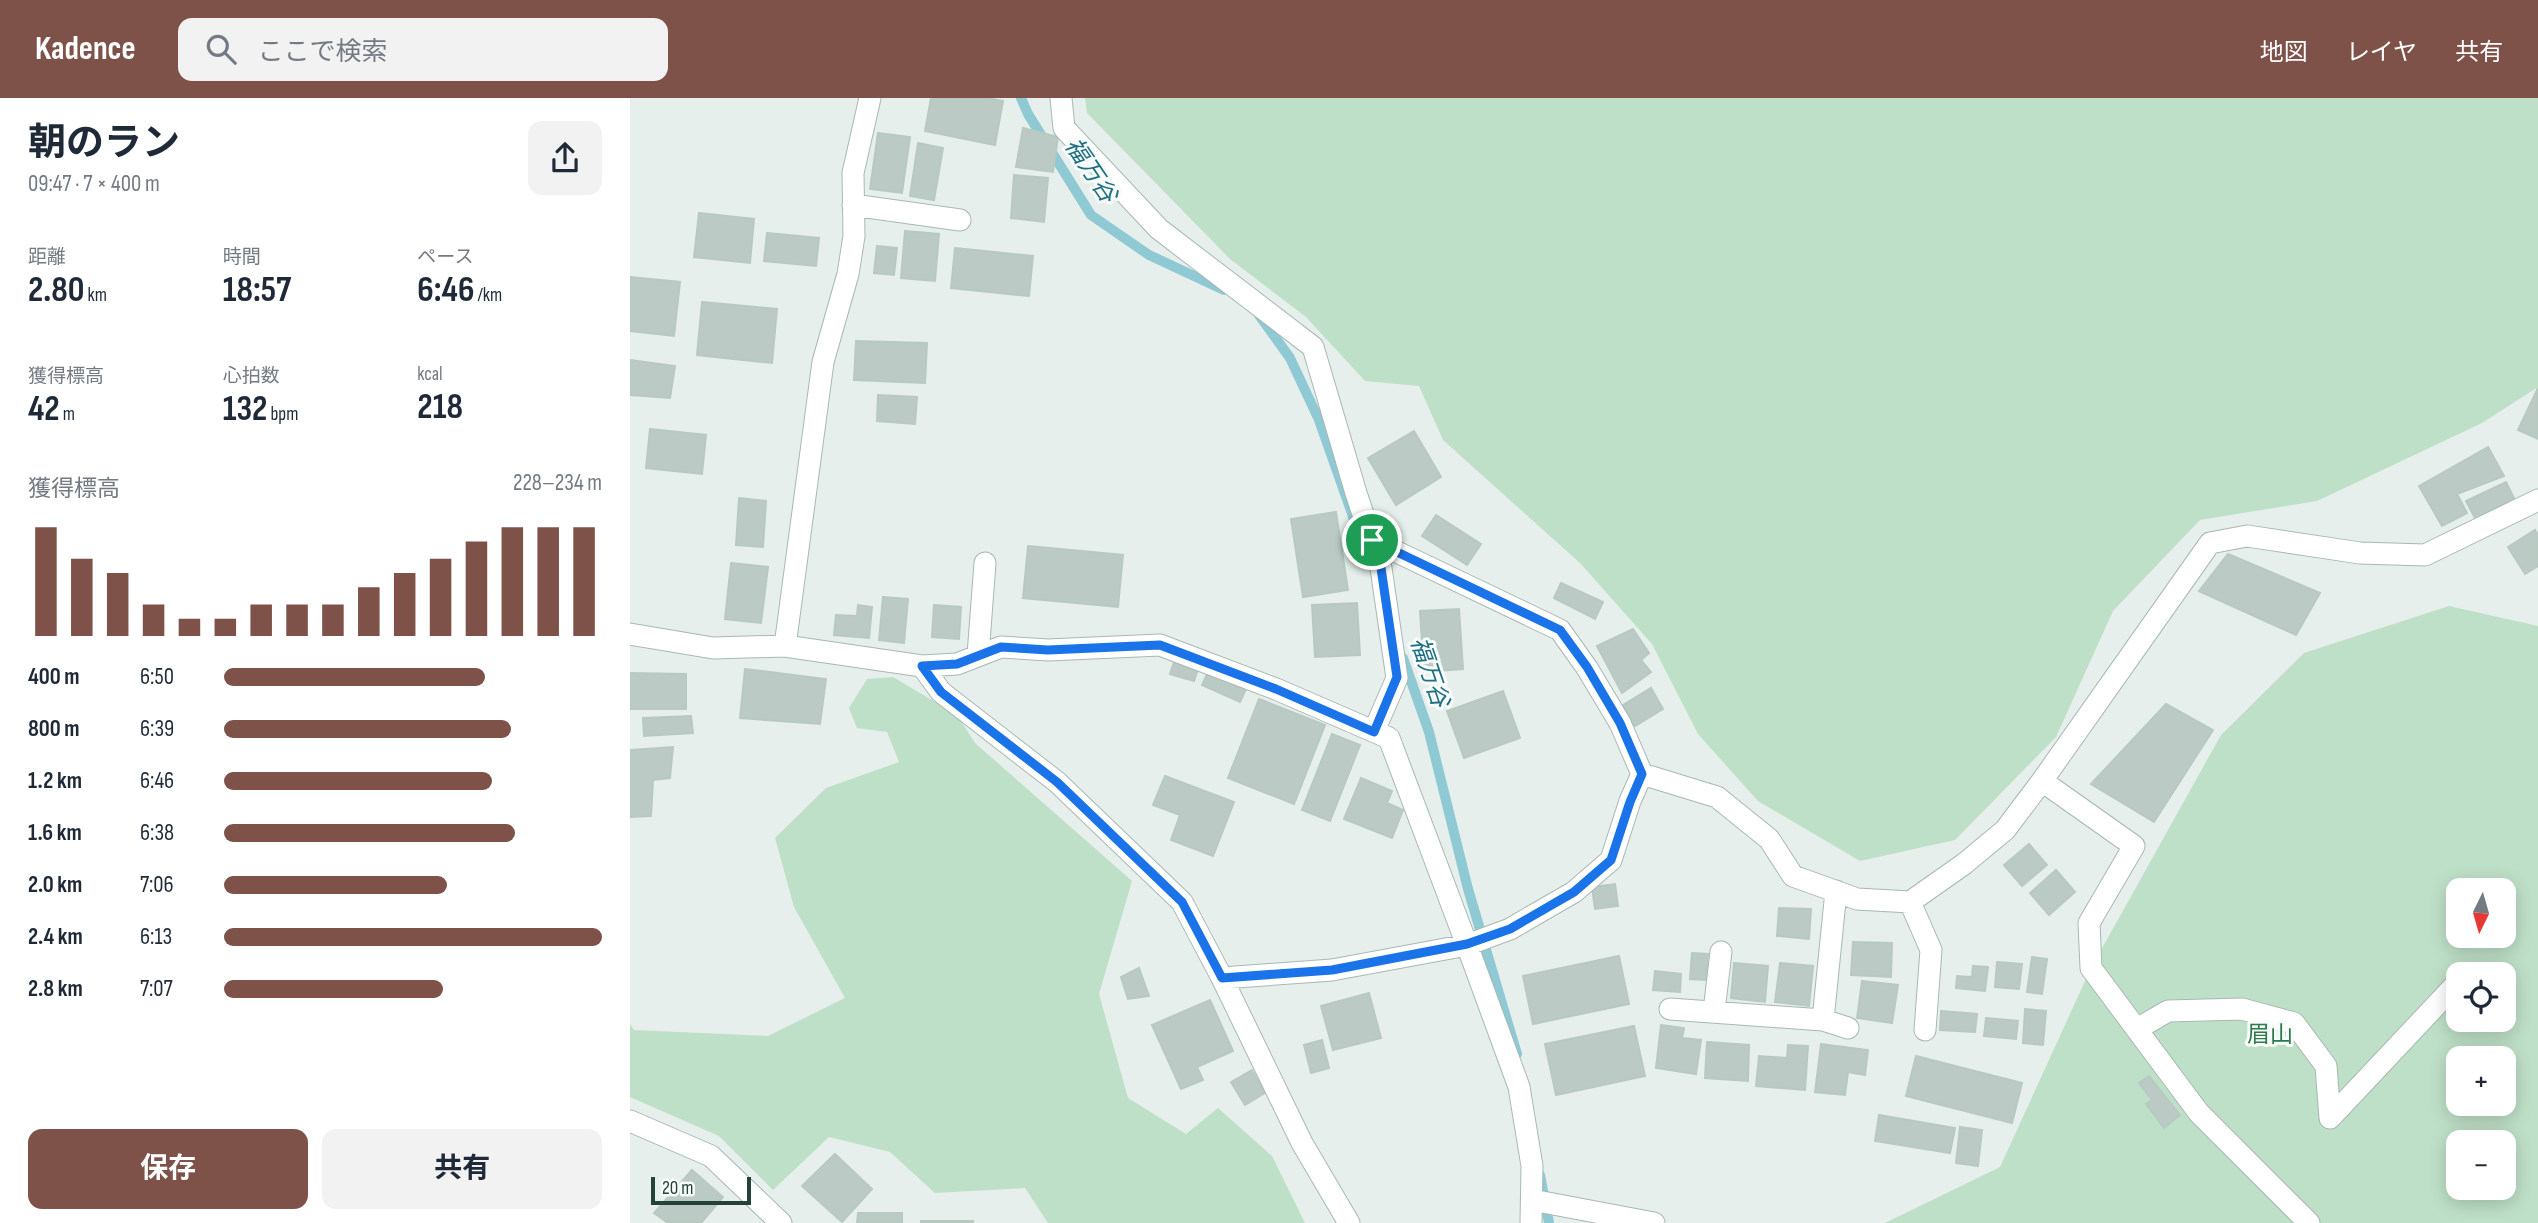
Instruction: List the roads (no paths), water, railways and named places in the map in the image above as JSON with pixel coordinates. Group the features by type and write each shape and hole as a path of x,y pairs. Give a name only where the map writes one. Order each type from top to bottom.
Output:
{"street":[{"path":"785,646 823,362 848,274 854,236 853,173 870,98"},
{"path":"1061,98 1064,128 1158,229 1313,347 1381,568 1397,677 1374,732"},
{"path":"853,205 960,220"},
{"path":"1642,774 1717,797 1769,839 1793,876 1857,899 1910,902 1964,864 2005,830 2210,543 2247,536 2360,553 2425,555 2538,500"},
{"path":"1222,978 1332,970 1467,944 1510,929 1574,892 1611,860 1642,774 1620,723 1587,667 1560,630 1372,540"},
{"path":"978,655 985,563"},
{"path":"630,634 713,648 785,646 922,666 957,664 1001,647 1048,650 1160,645 1276,689 1389,738 1518,1087 1532,1166 1531,1223"},
{"path":"922,666 941,692 1057,782 1182,902 1302,1143 1349,1223"},
{"path":"2042,781 2134,846 2089,923 2091,968 2199,1113 2309,1223"},
{"path":"1823,1020 1836,891"},
{"path":"1910,902 1931,950 1924,1030"},
{"path":"1714,1012 1721,952"},
{"path":"2137,1028 2168,1011 2242,1009 2294,1023 2326,1066 2330,1118 2446,995"},
{"path":"1670,1009 1823,1020 1848,1028"},
{"path":"630,1121 711,1156 781,1223"},
{"path":"1532,1200 1654,1223"}],"waterway":[{"name":"福万谷","path":"1021,98 1028,114 1091,215 1149,255 1224,290"},
{"name":"福万谷","path":"1259,315 1290,358 1319,420 1355,522"},
{"name":"福万谷","path":"1403,658 1429,732 1468,889 1517,1054"},
{"name":"福万谷","path":"1540,1175 1549,1223"}],"park label":[{"name":"眉山","path":"2270,1034"}]}
